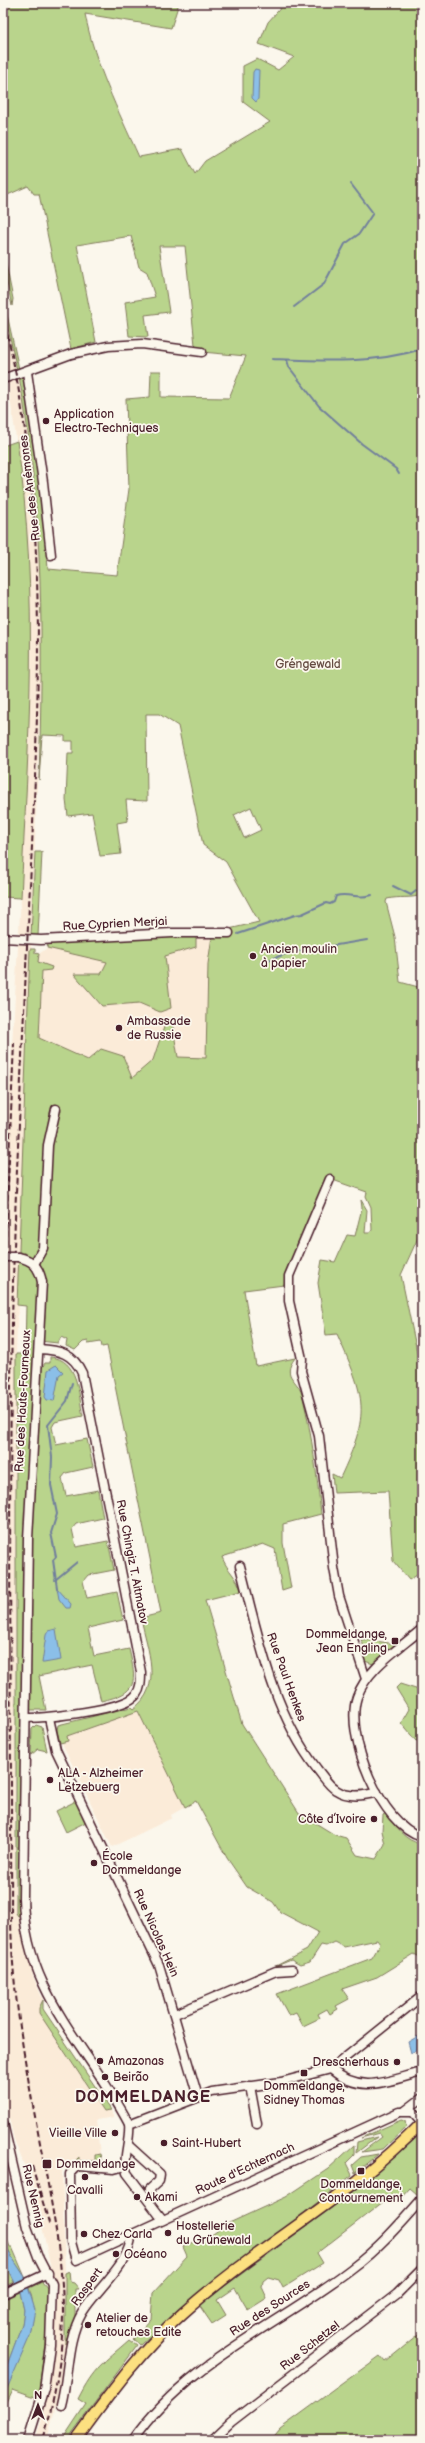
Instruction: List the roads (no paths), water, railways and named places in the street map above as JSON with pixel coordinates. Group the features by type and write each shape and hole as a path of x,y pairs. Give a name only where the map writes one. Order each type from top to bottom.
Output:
{"main road":[{"path":"76,2440 142,2353 182,2313 220,2283 352,2186 422,2123"}],"street":[{"path":"3,379 27,372 71,354 108,346 142,344 202,352"},
{"name":"Rue des Anémones","path":"27,372 43,482 50,555"},
{"name":"Rue Cyprien Merjai","path":"3,938 41,940 172,933 229,932"},
{"path":"3,1257 18,1257 27,1259 34,1264 43,1248 48,1145 56,1109"},
{"path":"330,1179 289,1276 289,1301 302,1359 301,1371 319,1436 334,1568 339,1596 366,1679"},
{"name":"Rue des Hauts-Fourneaux","path":"34,1264 40,1272 42,1282 28,1538 23,1898 26,1930 38,1974 52,2006 129,2124"},
{"name":"Rue Chingiz T. Aitmatov","path":"26,1718 49,1718 130,1700 135,1696 142,1684 141,1672 82,1373 78,1365 66,1354 38,1349"},
{"name":"Rue Paul Henkes","path":"240,1566 257,1636 268,1670 282,1708 306,1755 336,1790 363,1796 377,1792"},
{"path":"422,1629 366,1679 357,1696 355,1723 361,1752 377,1792 386,1808 404,1829 422,1837"},
{"name":"Rue Nicolas Hein","path":"49,1718 56,1750 150,1943 176,2014 198,2097"},
{"path":"176,2014 276,1971 292,1970"},
{"path":"163,2220 145,2194 131,2179 125,2166 129,2124 212,2092 281,2082 330,2068 422,1996"},
{"path":"330,2068 342,2078 353,2084 386,2081 422,2072"},
{"path":"250,2086 257,2124"},
{"name":"Route d'Echternach","path":"125,2166 114,2169 78,2166 70,2174 70,2242 76,2260 399,2112 405,2111 422,2098"},
{"path":"405,2111 413,2112 422,2123"},
{"name":"Rue Nennig","path":"3,2122 26,2221 44,2274"},
{"path":"128,2145 160,2174 159,2181 150,2189"},
{"name":"Rue des Sources","path":"133,2440 154,2414 204,2368 351,2270 389,2236 422,2199"},
{"name":"Raspert","path":"62,2405 68,2356 76,2326 82,2313 129,2251 131,2234"},
{"name":"Rue Schetzel","path":"212,2440 231,2422 397,2294 422,2269"},
{"path":"3,2294 44,2274"},
{"name":"Raspert","path":"28,2440 44,2389 50,2345 52,2291 44,2274"}],"water":[{"path":"255,69 259,70 258,99 256,102 252,98 253,72"},
{"path":"56,1365 63,1372 59,1375 54,1401 47,1400 45,1397 48,1370"},
{"path":"57,1588 71,1604 70,1608 66,1608 59,1599"},
{"path":"56,1629 61,1660 42,1663 46,1635 48,1631"},
{"path":"422,2034 422,2047 411,2053 408,2042"},
{"path":"3,2239 8,2251 25,2277 35,2310 30,2336 3,2398 3,2376 22,2325 24,2310 20,2292 3,2260"}],"waterway":[{"path":"294,307 324,284 345,244 359,234 373,213 351,184"},
{"path":"272,359 329,361 366,359 404,354 422,349"},
{"path":"287,360 289,367 319,406 362,444 396,469 399,474"},
{"path":"393,886 411,895 416,891 422,891"},
{"path":"238,934 302,914 326,903 330,904 334,902 336,896 345,895 362,897 372,895"},
{"path":"261,963 288,953 367,940"},
{"path":"57,1588 53,1560 56,1557 51,1533 57,1514 51,1485 52,1457 48,1425 67,1401 72,1383"},
{"path":"55,1580 77,1562"}],"railway":[{"path":"3,317 17,382 27,448 34,514 37,580 38,647 35,780 16,1193 11,1374 11,1918 17,2004 30,2087 56,2229 61,2272 63,2315 59,2362 51,2409 43,2440"},
{"path":"3,1299 14,1043"},
{"path":"32,2166 50,2226"}],"place":[{"name":"Application Electro-Techniques","path":"46,421"},
{"name":"Ancien moulin à papier","path":"253,956"},
{"name":"Ambassade de Russie","path":"119,1028"},
{"name":"Dommeldange, Jean Engling","path":"395,1641"},
{"name":"ALA - Alzheimer Lëtzebuerg","path":"50,1780"},
{"name":"Côte d’Ivoire","path":"374,1819"},
{"name":"École Dommeldange","path":"94,1863"},
{"name":"Amazonas","path":"100,2061"},
{"name":"Drescherhaus","path":"397,2062"},
{"name":"Dommeldange, Sidney Thomas","path":"304,2073"},
{"name":"Beirão","path":"105,2077"},
{"name":"Vieille Ville","path":"115,2133"},
{"name":"Saint-Hubert","path":"164,2143"},
{"name":"Dommeldange","path":"47,2164"},
{"name":"Dommeldange, Contournement","path":"361,2171"},
{"name":"Cavalli","path":"85,2177"},
{"name":"Akami","path":"137,2197"},
{"name":"Hostellerie du Grünewald","path":"168,2233"},
{"name":"Chez Carla","path":"84,2234"},
{"name":"Océano","path":"116,2254"},
{"name":"Atelier de retouches Edite","path":"88,2325"}],"district":[{"name":"DOMMELDANGE","path":"143,2097"}],"park label":[{"name":"Gréngewald","path":"308,664"}]}
